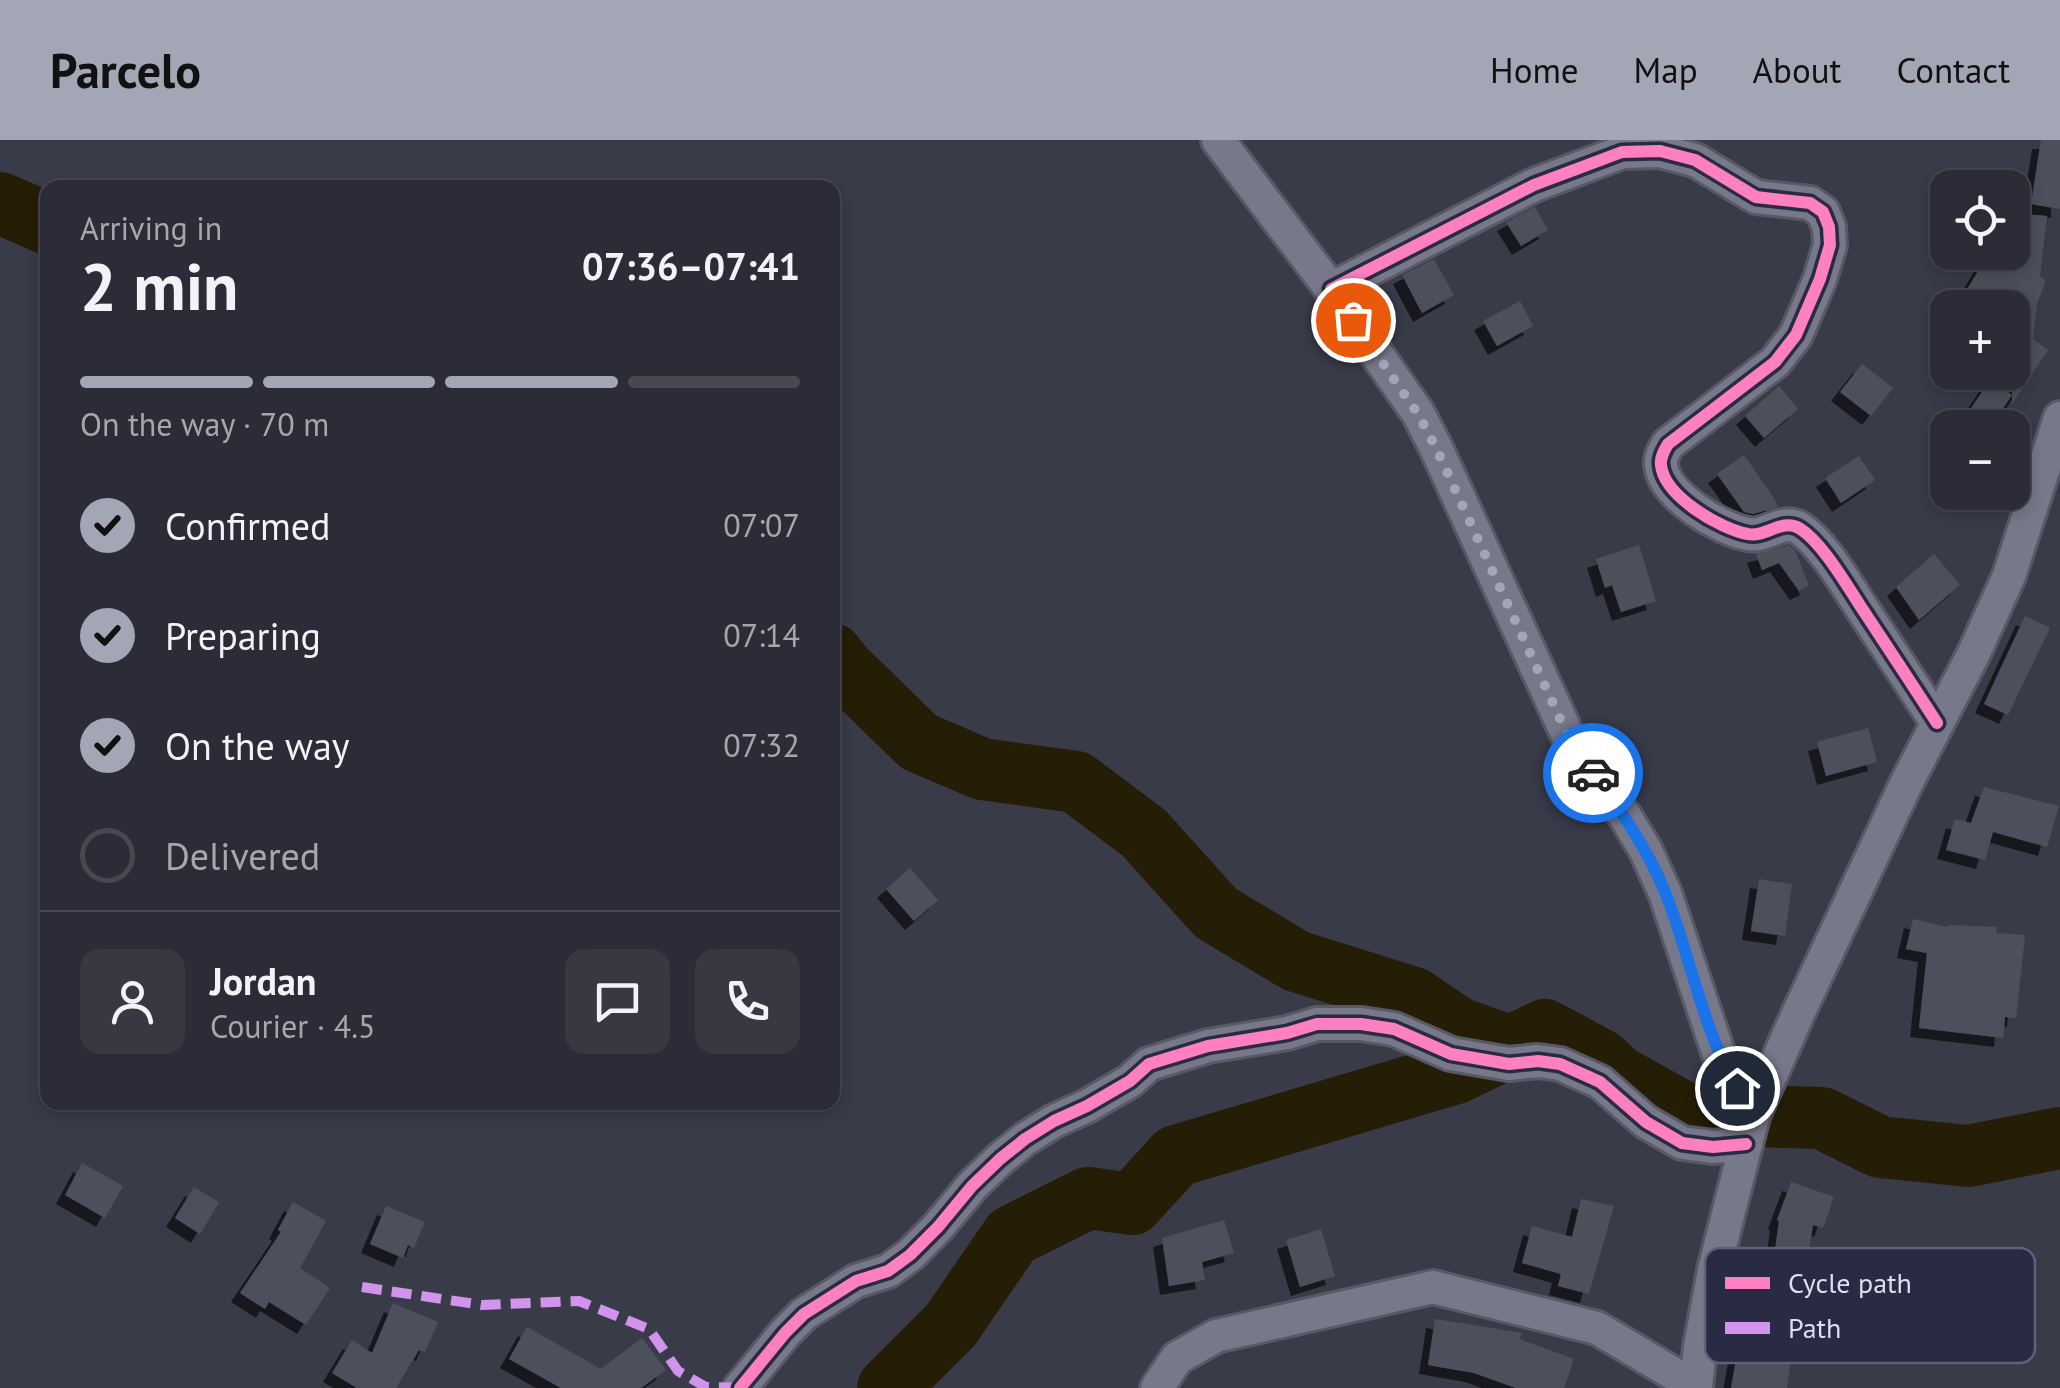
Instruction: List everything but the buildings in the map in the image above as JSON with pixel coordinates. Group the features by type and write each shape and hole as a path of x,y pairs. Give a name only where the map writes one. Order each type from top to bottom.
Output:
{"street":[{"path":"1218,140 1331,289 1418,414 1568,736 1646,852 1665,893 1721,1061 1750,1130"},
{"path":"1331,289 1534,185 1622,152 1660,151 1695,160 1756,197 1810,203 1823,212 1830,227 1830,246 1796,335 1774,362 1668,444 1661,469 1673,491 1728,529 1754,536 1782,525 1797,527 1828,557 1937,723"},
{"path":"1720,1248 1750,1130 1797,1016 2009,576 2060,418"},
{"path":"740,1388 804,1314 856,1281 888,1270 910,1255 1000,1159 1054,1121 1130,1080 1149,1064 1208,1046 1317,1024 1362,1024 1394,1029 1451,1054 1510,1064 1560,1064 1600,1082 1646,1122 1682,1143 1713,1147 1750,1130"},
{"path":"1157,1388 1177,1358 1216,1336 1433,1287 1597,1328 1696,1388 1705,1319"}],"waterway":[{"path":"0,203 40,220"},
{"path":"840,664 919,742 982,769 1076,782 1144,833 1216,913 1296,961 1414,998 1458,1028 1512,1047"},
{"path":"888,1388 951,1325 1012,1236 1088,1198 1132,1204 1176,1156 1456,1073 1545,1030 1702,1123 1753,1116 1822,1118 1880,1147 1968,1156 2060,1138"}],"marked path":[{"path":"362,1287 482,1305 579,1301 649,1329 678,1371 706,1387 744,1388"}],"cycle path":[{"path":"1331,289 1534,185 1622,152 1660,151 1695,160 1756,197 1810,203 1823,212 1830,245 1796,335 1775,362 1668,444 1661,465 1664,477 1682,499 1723,525 1748,534 1786,525 1808,534 1833,564 1937,723"},
{"path":"740,1388 804,1314 856,1281 888,1271 910,1255 972,1186 1025,1139 1130,1081 1149,1064 1208,1046 1317,1024 1394,1029 1451,1054 1509,1064 1560,1064 1600,1082 1646,1122 1682,1143 1713,1147 1746,1144"}],"way so far":[{"path":"1353,320 1418,414 1568,736 1593,773"}],"route":[{"path":"1593,773 1625,816 1665,893 1721,1061 1737,1088"}]}
